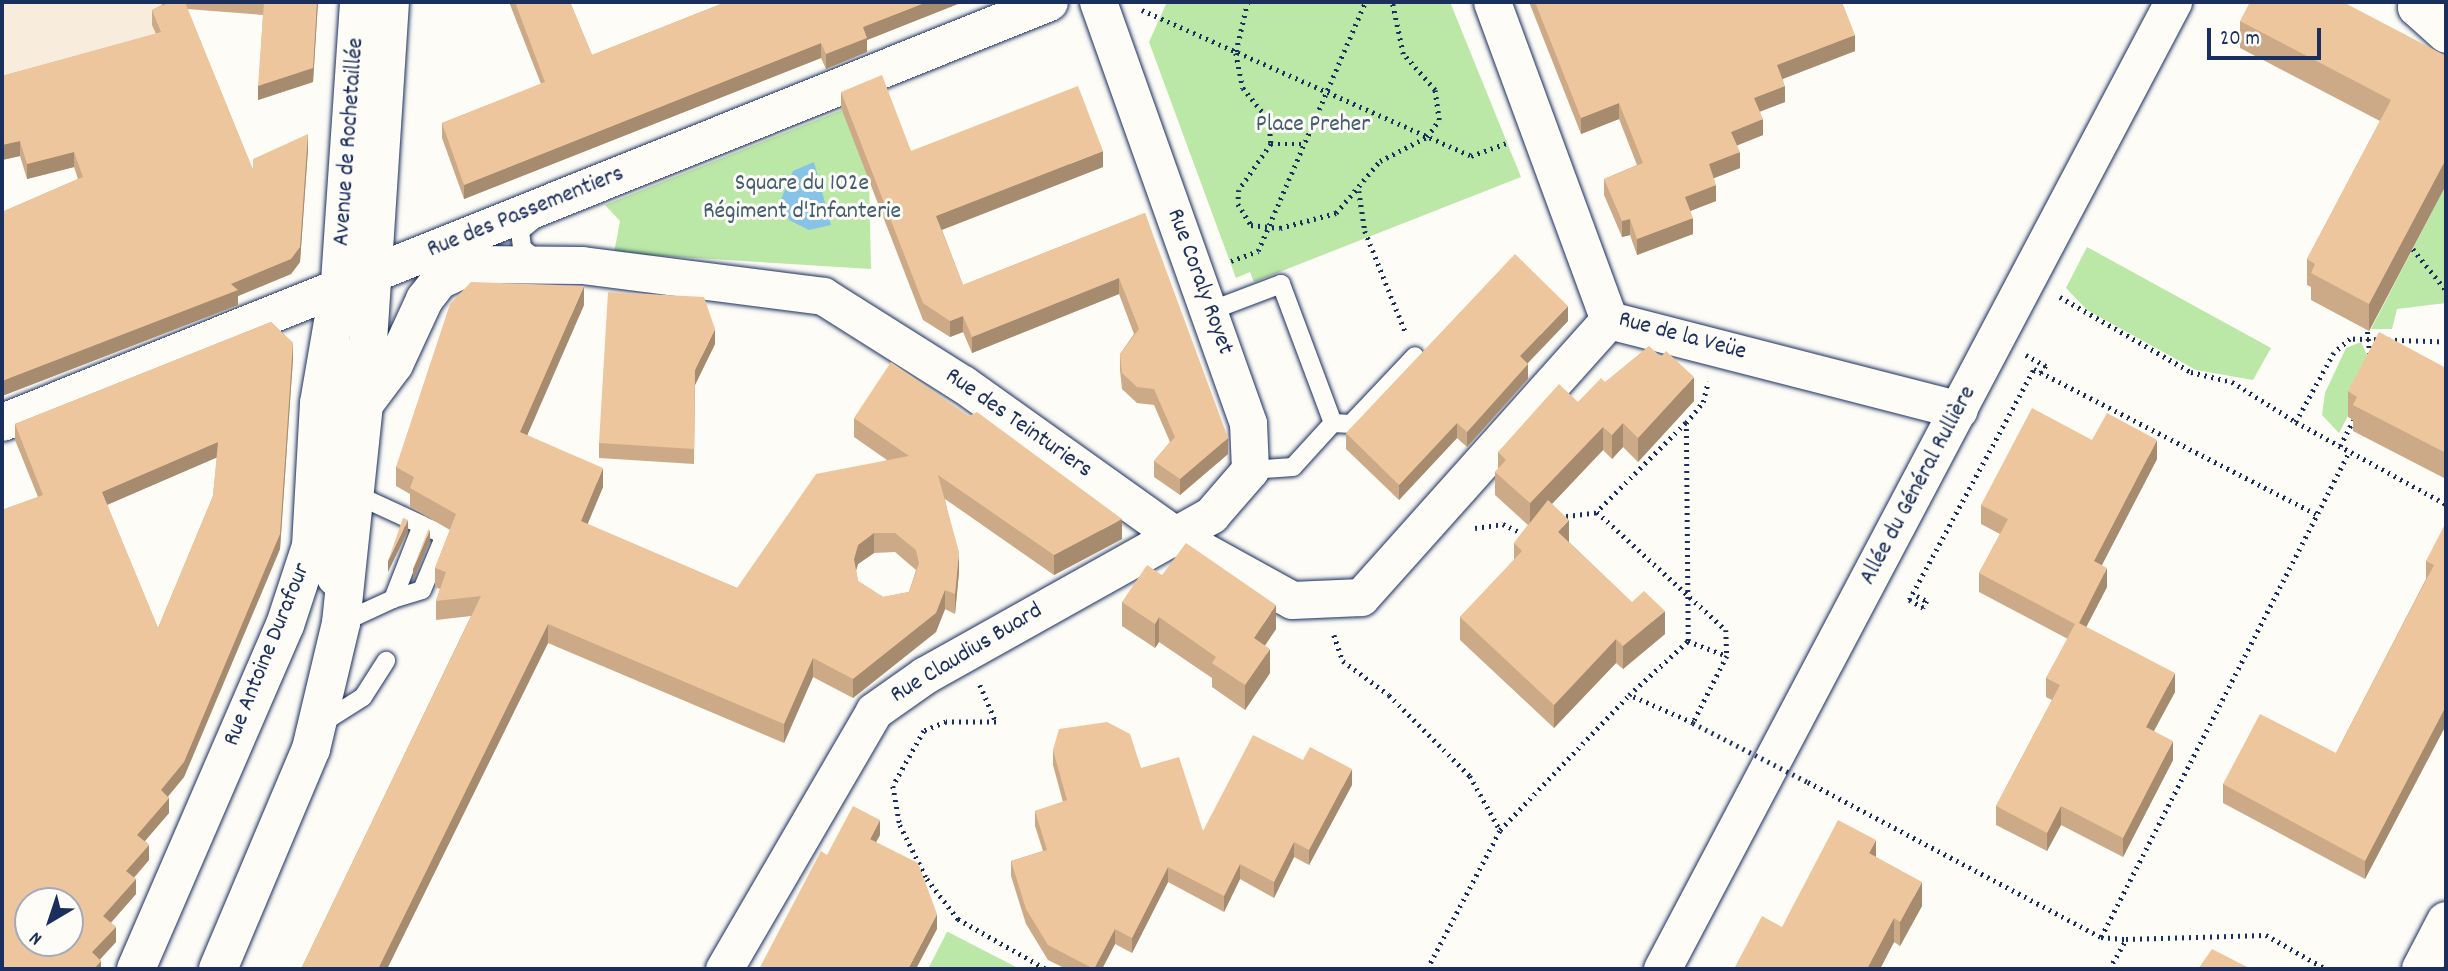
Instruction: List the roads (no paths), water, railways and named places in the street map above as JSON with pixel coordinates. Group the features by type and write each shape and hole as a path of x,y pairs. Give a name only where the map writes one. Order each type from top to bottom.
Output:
{"street":[{"name":"Avenue de Rochetaillée","path":"357,277 359,2"},
{"name":"Avenue de Rochetaillée","path":"357,277 390,2"},
{"name":"Rue des Passementiers","path":"2,422 279,308 557,200 1049,2"},
{"name":"Rue Coraly Royet","path":"1098,2 1224,306 1248,423 1250,471"},
{"name":"Rue de la Veüe","path":"1492,2 1609,320 1959,410"},
{"name":"Allée du Général Rullière","path":"1662,969 2173,2"},
{"path":"2423,7 2446,34"},
{"name":"Rue des Teinturiers","path":"364,404 439,280 474,264 544,265 822,296 963,384 1176,536 1292,600 1362,597 1413,536 1609,320"},
{"name":"Rue Antoine Durafour","path":"136,969 285,625 311,546 319,402 331,336 357,277"},
{"name":"Rue Antoine Durafour","path":"218,969 316,726 341,623 364,404 357,277"},
{"path":"279,308 308,317 331,336 342,358 331,543 341,623"},
{"path":"1176,536 1211,515 1250,471"},
{"name":"Rue Claudius Buard","path":"724,969 874,711 964,652 1176,536"},
{"path":"2421,969 2446,921"}],"lane":[{"path":"544,265 522,248 520,231 557,200"},
{"path":"1224,306 1281,284 1333,423"},
{"path":"1333,423 1351,424 1415,356"},
{"path":"1250,471 1293,467 1333,423"},
{"path":"341,623 393,599 422,590 445,535 355,494"},
{"path":"393,599 422,525"},
{"path":"316,726 363,697 386,661"}],"water":[{"path":"814,162 831,225 809,230 789,220 781,199 793,171"}],"park label":[{"name":"Place Preher","path":"1313,126"},
{"name":"Square du 102e Régiment d'Infanterie","path":"802,199"}]}
